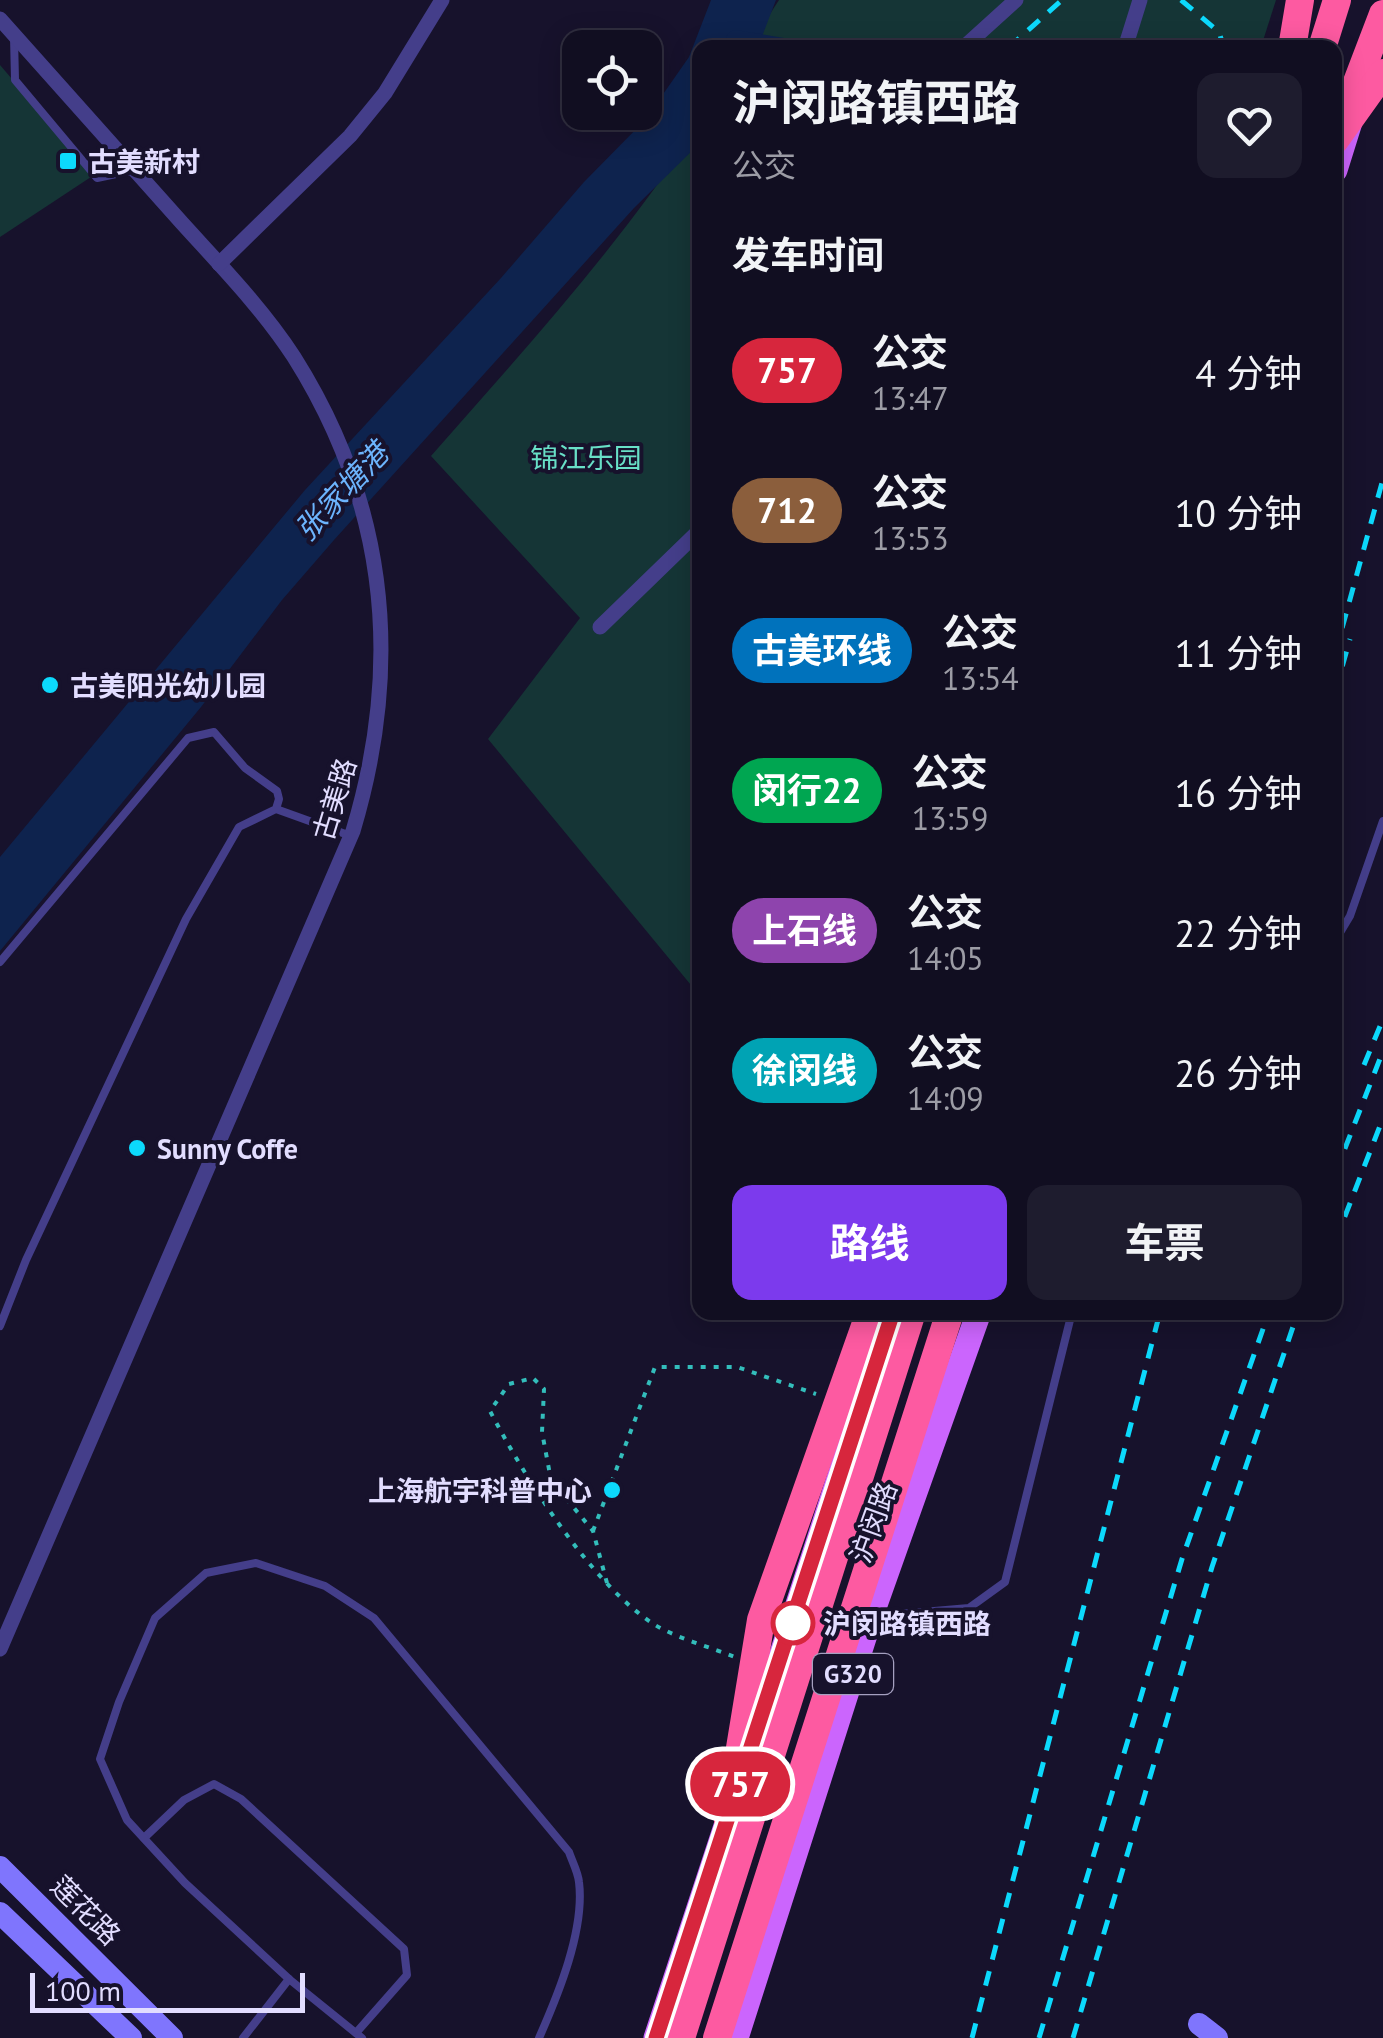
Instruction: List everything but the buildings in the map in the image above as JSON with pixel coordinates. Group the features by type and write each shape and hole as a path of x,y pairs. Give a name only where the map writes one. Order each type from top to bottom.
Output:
{"highway":[{"path":"1296,40 1300,0"},
{"path":"1324,40 1337,0"},
{"path":"1342,91 1371,0"},
{"path":"1342,122 1383,15"},
{"path":"1342,130 1383,73"},
{"path":"728,1821 761,1620 867,1320"},
{"path":"681,2038 909,1320"},
{"path":"717,2038 947,1320"}],"main road":[{"path":"1298,40 1314,0"},
{"path":"1338,40 1351,0"},
{"path":"1342,147 1383,15"},
{"name":"沪闵路","path":"656,2038 890,1320"},
{"name":"沪闵路","path":"736,2038 871,1616 975,1320"},
{"name":"莲花路","path":"0,1867 172,2038"},
{"path":"0,1913 131,2038"}],"street":[{"path":"219,264 350,136 385,92 442,0"},
{"path":"972,40 1016,0"},
{"path":"1128,40 1140,0"},
{"name":"古美路","path":"0,19 219,264 293,356 334,433 367,531 382,607 383,661 370,772 351,836 0,1650"},
{"path":"600,627 692,538"}],"lane":[{"path":"14,34 14,80 98,178 136,170"},
{"path":"0,962 188,738 214,732 245,768 277,791 276,809"},
{"path":"0,1326 26,1260 186,919 239,827 276,809 351,836"},
{"path":"1342,929 1383,821"},
{"path":"871,1616 970,1608 1005,1582 1070,1320"},
{"path":"144,1838 184,1800 214,1784 241,1799 404,1950 407,1975 359,2036 288,1979 185,1883 144,1838 128,1820 100,1760 119,1702 155,1618 206,1573 256,1563 325,1586 374,1618 568,1852 579,1881 578,1916 560,1991 539,2038"},
{"path":"243,2038 288,1979"}],"path":[{"path":"594,1531 654,1367 737,1368 862,1409"},
{"path":"606,1583 594,1531 552,1480 542,1432 544,1389 533,1378 509,1384 490,1411 524,1476 606,1583 656,1625 742,1660"}],"green space":[{"path":"779,0 1276,0 1263,40 753,40"},
{"path":"0,65 94,175 0,237"},
{"name":"锦江乐园","path":"692,134 692,986 488,739 580,618 431,456 606,252"}],"water":[{"path":"711,0 776,0 761,40 696,40"},
{"name":"张家塘港","path":"692,49 692,150 634,208 282,600 201,707 0,951 0,857 305,490 584,182 635,130 662,130 662,96"}],"railway":[{"path":"1017,40 1062,0"},
{"path":"1181,0 1219,32 1222,40"},
{"path":"1342,628 1383,479"},
{"path":"1342,667 1350,639"},
{"path":"1364,1065 1383,1019"},
{"path":"1342,1156 1383,1051"},
{"path":"1342,1224 1383,1118"},
{"path":"972,2038 1158,1320"},
{"path":"1039,2038 1182,1559 1266,1320"},
{"path":"1073,2038 1212,1567 1295,1320"}],"bus line":[{"name":"757","path":"656,2038 890,1320"}],"place":[{"name":"古美新村","path":"68,161"},
{"name":"古美阳光幼儿园","path":"50,685"},
{"name":"Sunny Coffe","path":"137,1148"},
{"name":"上海航宇科普中心","path":"612,1490"},
{"name":"沪闵路镇西路","path":"793,1623"}]}
